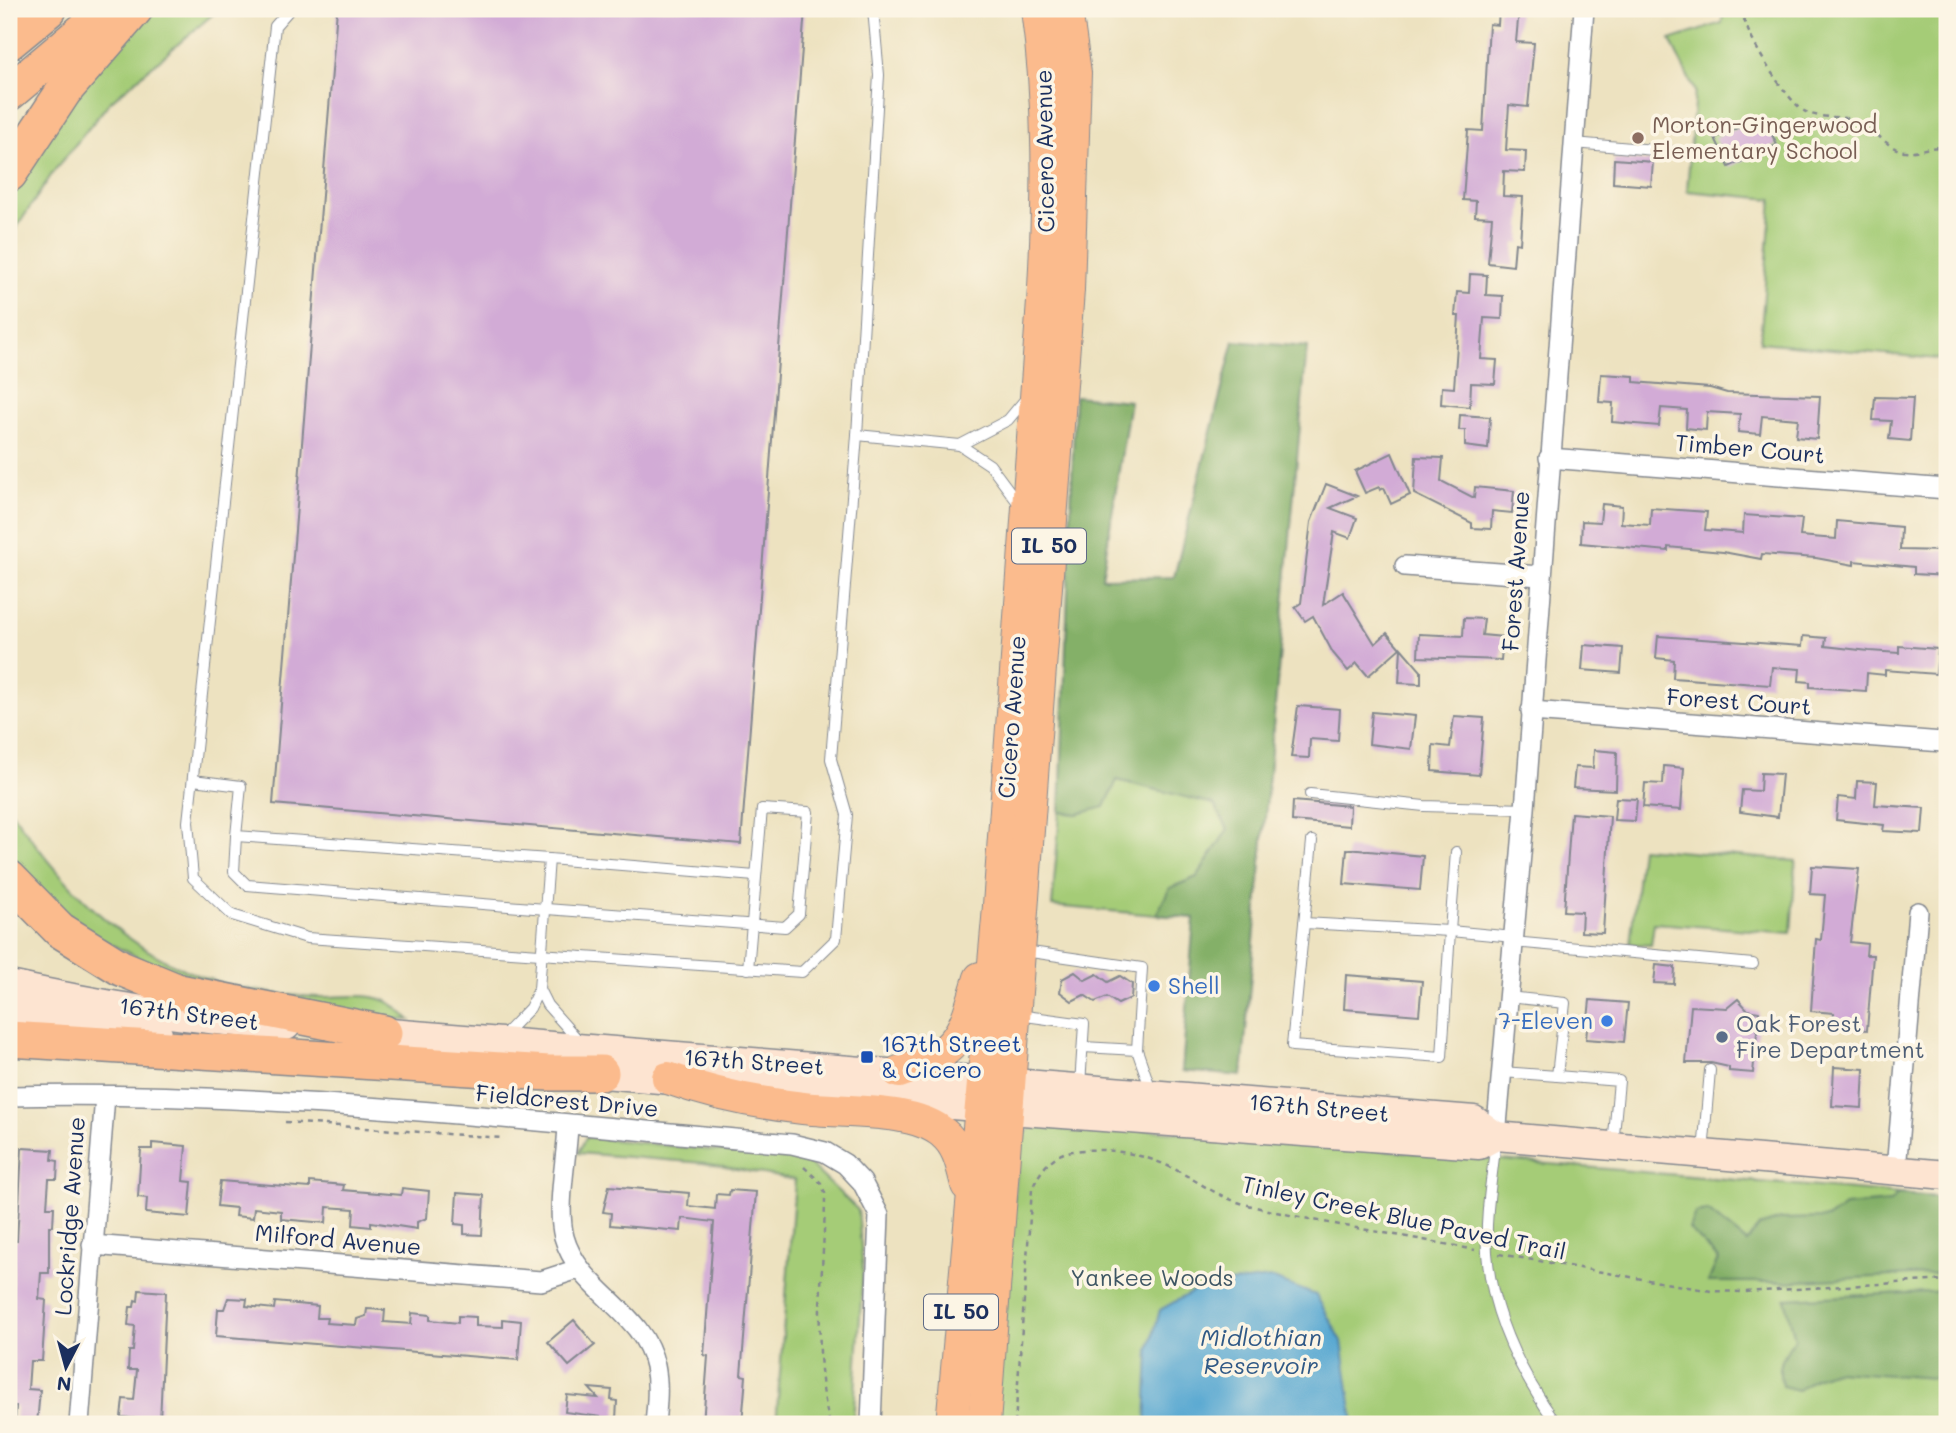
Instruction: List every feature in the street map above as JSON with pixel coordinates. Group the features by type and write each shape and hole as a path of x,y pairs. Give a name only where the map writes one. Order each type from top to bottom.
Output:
{"highway":[{"path":"9,42 49,9"},
{"path":"9,93 109,9"},
{"path":"9,174 64,91 135,9"},
{"path":"9,878 60,930 121,968 180,992 384,1033"},
{"path":"9,1039 549,1073 594,1061"}],"main road":[{"name":"Cicero Avenue","path":"984,1424 996,1095 998,919 1049,198 1046,77 1037,9"},
{"name":"Cicero Avenue","path":"952,1424 971,1199 1016,1015 1073,199 1075,73 1066,9"},
{"path":"899,1072 930,1062 963,1034 998,919"},
{"name":"167th Street","path":"9,985 64,997 232,1023 496,1042 668,1078 996,1095 1479,1145 1496,1136"},
{"name":"167th Street","path":"9,1008 60,1019 230,1045 899,1072 996,1095 1079,1089 1474,1120 1496,1136 1947,1175"},
{"path":"668,1078 705,1091 802,1108 920,1120 938,1129 952,1142 960,1157 971,1199"}],"street":[{"name":"Forest Avenue","path":"1496,1136 1525,810 1584,9"},
{"name":"Timber Court","path":"1549,458 1947,489"},
{"path":"1405,566 1541,576"},
{"name":"Forest Court","path":"1531,710 1943,742"},
{"path":"1896,1170 1918,912"},
{"name":"Fieldcrest Drive","path":"9,1096 105,1096 303,1104 792,1144 825,1152 853,1171 872,1198 879,1215 871,1424"},
{"name":"Lockridge Avenue","path":"79,1424 105,1096"},
{"path":"568,1125 563,1235 578,1269 624,1314 644,1339 654,1363 658,1388 655,1424"},
{"name":"Milford Avenue","path":"92,1245 541,1281 578,1269"}],"lane":[{"path":"290,9 275,26 188,822 193,878 232,915 307,938 802,972 836,939 847,815 831,759 857,435 879,75 873,9"},
{"path":"1574,143 1700,154"},
{"path":"960,445 1008,420 1037,385"},
{"path":"857,435 960,445 990,465 1027,514"},
{"path":"193,780 241,786 234,872 247,885 545,910 751,924 785,927 799,914 808,812 762,809 755,876 751,924 747,969"},
{"path":"1310,794 1424,806 1525,810"},
{"path":"236,836 755,876"},
{"path":"1312,841 1292,1046 1442,1057 1456,852"},
{"path":"496,1042 530,1008 539,989 549,859"},
{"path":"1304,923 1450,931 1753,964"},
{"path":"1020,951 1142,968 1137,1050 1153,1095"},
{"path":"539,989 547,1005 594,1061"},
{"path":"1507,997 1565,1003 1558,1076"},
{"path":"1016,1015 1084,1024 1079,1089"},
{"path":"1083,1047 1137,1050"},
{"path":"1703,1154 1710,1070"},
{"path":"1501,1072 1619,1081 1613,1146"},
{"path":"1496,1136 1488,1210 1487,1252 1504,1326 1533,1391 1557,1424"}],"path":[{"path":"1743,9 1741,17 1747,30 1786,94 1806,113 1860,122 1898,149 1911,152 1947,148"},
{"path":"281,1121 513,1138"},
{"name":"Tinley Creek Blue Paved Trail","path":"1015,1424 1032,1189 1046,1165 1071,1151 1138,1156 1170,1167 1204,1189 1244,1203 1649,1283 1711,1291 1756,1292 1947,1280"},
{"path":"798,1164 811,1171 825,1193 819,1298 823,1377 830,1424"}],"green space":[{"path":"150,9 219,9 109,103 54,171 9,239 9,200 65,103"},
{"path":"1723,9 1947,9 1947,360 1760,342 1772,199 1687,191 1695,91 1670,40 1722,23"},
{"path":"1234,341 1307,347 1242,1076 1182,1071 1194,918 1156,915 1170,888 1197,877 1228,829 1214,804 1117,780 1105,807 1078,814 1060,812 1075,396 1130,401 1102,578 1174,577"},
{"path":"1117,780 1214,804 1228,829 1197,877 1170,888 1156,915 1052,906 1060,812 1078,814"},
{"path":"9,808 81,897 108,922 170,963 205,978 243,988 289,995 382,999 410,1020 369,1019 215,994 91,935 34,884 9,854"},
{"path":"1641,848 1796,861 1791,933 1654,923 1651,945 1630,944"},
{"name":"Yankee Woods","path":"1056,1122 1947,1198 1947,1424 994,1424 1020,1136 1041,1123"},
{"path":"586,1137 805,1160 858,1210 863,1270 853,1424 776,1424 795,1180 704,1163 578,1153"},
{"path":"1898,1194 1947,1198 1947,1273 1783,1282 1708,1282 1718,1259 1689,1229 1695,1213 1708,1211 1747,1242 1759,1226 1781,1219 1828,1218 1845,1206 1890,1202"},
{"path":"1947,1291 1947,1379 1835,1371 1815,1378 1798,1390 1782,1386 1782,1361 1795,1339 1785,1299"}],"water":[{"name":"Midlothian Reservoir","path":"1271,1278 1316,1295 1342,1341 1354,1424 1146,1424 1149,1350 1160,1310 1203,1286"}],"building":[{"path":"337,9 805,9 741,844 273,804"},
{"path":"1499,9 1519,9 1516,42 1534,43 1528,107 1509,105 1506,150 1526,151 1525,172 1504,171 1503,196 1523,197 1520,244 1515,243 1513,266 1488,263 1492,217 1475,216 1476,201 1463,200 1468,130 1483,131 1489,24 1498,25"},
{"path":"1763,116 1777,145 1729,167 1715,138"},
{"path":"1614,159 1653,162 1651,186 1613,183"},
{"path":"1470,274 1487,275 1486,295 1503,296 1502,319 1484,318 1481,359 1497,360 1495,384 1471,383 1470,407 1441,404 1442,387 1454,388 1459,316 1455,316 1457,292 1469,293"},
{"path":"1601,374 1634,376 1634,382 1710,388 1727,393 1820,396 1817,439 1796,437 1798,419 1762,416 1760,434 1738,432 1740,414 1707,412 1706,430 1686,428 1687,410 1661,408 1659,426 1612,422 1613,403 1599,402"},
{"path":"1875,397 1913,398 1910,441 1889,439 1891,421 1873,420"},
{"path":"1460,415 1490,417 1488,449 1465,446 1465,430 1459,430"},
{"path":"1392,453 1410,495 1391,504 1384,488 1380,490 1379,487 1365,493 1355,471"},
{"path":"1416,457 1443,458 1441,481 1474,498 1475,487 1514,491 1512,513 1492,511 1491,529 1472,528 1472,523 1414,494"},
{"path":"1326,484 1357,496 1330,508 1357,518 1350,538 1334,532 1323,605 1343,592 1375,644 1387,633 1400,648 1368,676 1357,663 1348,671 1333,653 1313,616 1305,621 1295,607 1301,603 1311,522"},
{"path":"1602,504 1622,506 1621,523 1650,525 1651,508 1707,512 1705,530 1743,533 1744,515 1802,519 1800,536 1836,539 1837,521 1901,527 1900,550 1947,551 1947,576 1914,574 1914,567 1854,561 1854,565 1816,558 1762,554 1761,559 1668,547 1668,551 1581,543 1582,521 1600,522"},
{"path":"1464,618 1484,619 1482,635 1503,637 1501,660 1418,657 1419,634 1463,636"},
{"path":"1658,636 1802,646 1803,636 1826,638 1825,646 1869,651 1899,653 1899,646 1938,649 1936,674 1885,670 1885,675 1867,673 1866,691 1810,687 1810,682 1799,681 1800,669 1772,667 1770,685 1673,678 1674,660 1656,658"},
{"path":"1584,645 1623,648 1621,673 1582,670"},
{"path":"1401,648 1421,671 1421,684 1399,683"},
{"path":"1298,706 1340,709 1338,741 1310,739 1309,758 1291,757"},
{"path":"1372,712 1415,716 1411,749 1369,744"},
{"path":"1454,716 1484,718 1479,775 1432,771 1433,745 1450,747"},
{"path":"1594,750 1617,752 1616,790 1573,788 1575,767 1593,768"},
{"path":"1664,766 1684,768 1681,810 1643,807 1645,783 1663,784"},
{"path":"1761,773 1782,774 1778,817 1740,812 1742,790 1760,791"},
{"path":"1857,781 1877,782 1875,805 1924,808 1922,833 1883,831 1884,825 1836,820 1838,797 1856,799"},
{"path":"1616,798 1637,799 1635,821 1614,820"},
{"path":"1293,801 1350,806 1349,826 1292,821"},
{"path":"1571,813 1610,816 1603,933 1581,932 1582,912 1564,911"},
{"path":"1347,849 1423,856 1420,890 1344,884"},
{"path":"1812,866 1859,869 1850,942 1867,944 1866,955 1873,955 1867,1030 1833,1027 1834,1013 1811,1011 1816,939 1821,940 1825,895 1810,894"},
{"path":"1656,965 1675,967 1674,984 1654,983"},
{"name":"Shell","path":"1075,972 1085,980 1097,974 1108,982 1120,976 1132,984 1131,998 1118,1004 1107,997 1095,1002 1084,995 1072,1001 1060,992 1062,979"},
{"path":"1346,975 1422,981 1419,1015 1344,1009"},
{"name":"Oak Forest Fire Department","path":"1738,999 1748,1010 1759,1012 1753,1073 1729,1071 1729,1067 1711,1063 1686,1063 1691,1006 1727,1008"},
{"name":"7-Eleven","path":"1590,1000 1628,1003 1624,1042 1586,1039"},
{"path":"1834,1067 1864,1069 1862,1108 1832,1106"},
{"path":"152,1143 186,1146 183,1181 192,1182 189,1217 146,1213 147,1198 138,1197 141,1149 152,1149"},
{"path":"22,1148 53,1150 52,1160 58,1161 57,1179 49,1179 47,1207 54,1207 53,1226 49,1226 49,1273 41,1273 39,1299 46,1300 42,1361 30,1361 28,1389 40,1390 37,1424 15,1424 16,1406 9,1406 9,1326 14,1263 9,1263 9,1240 17,1241"},
{"path":"220,1181 310,1188 310,1182 344,1185 343,1190 401,1195 402,1188 429,1191 427,1218 417,1222 417,1229 371,1222 371,1227 353,1225 354,1209 327,1207 326,1223 281,1219 281,1211 254,1208 253,1218 235,1216 236,1208 217,1206"},
{"path":"609,1186 689,1193 688,1206 715,1209 716,1194 729,1195 730,1190 756,1192 741,1375 746,1376 742,1424 703,1424 708,1356 704,1355 714,1222 682,1218 681,1231 610,1225 611,1213 603,1212"},
{"path":"457,1193 484,1195 482,1235 464,1234 464,1225 455,1224"},
{"path":"139,1290 166,1292 160,1421 121,1417 123,1399 134,1400 137,1370 128,1370 135,1326 128,1325 130,1307 134,1307 135,1300 138,1301"},
{"path":"228,1298 247,1299 246,1306 274,1309 275,1302 318,1306 317,1318 327,1318 326,1323 356,1325 357,1319 366,1316 367,1309 385,1310 384,1322 411,1324 412,1313 430,1315 430,1320 458,1323 458,1316 476,1317 476,1326 503,1327 503,1319 521,1321 518,1360 216,1336 218,1309 224,1309"},
{"path":"574,1320 595,1345 569,1366 548,1342"},
{"path":"589,1388 612,1390 611,1400 617,1401 616,1419 565,1412 567,1395 598,1398"}],"place":[{"name":"Morton-Gingerwood Elementary School","path":"1638,138"},
{"name":"Shell","path":"1154,986"},
{"name":"7-Eleven","path":"1607,1021"},
{"name":"Oak Forest Fire Department","path":"1722,1037"},
{"name":"167th Street & Cicero","path":"867,1057"}]}
